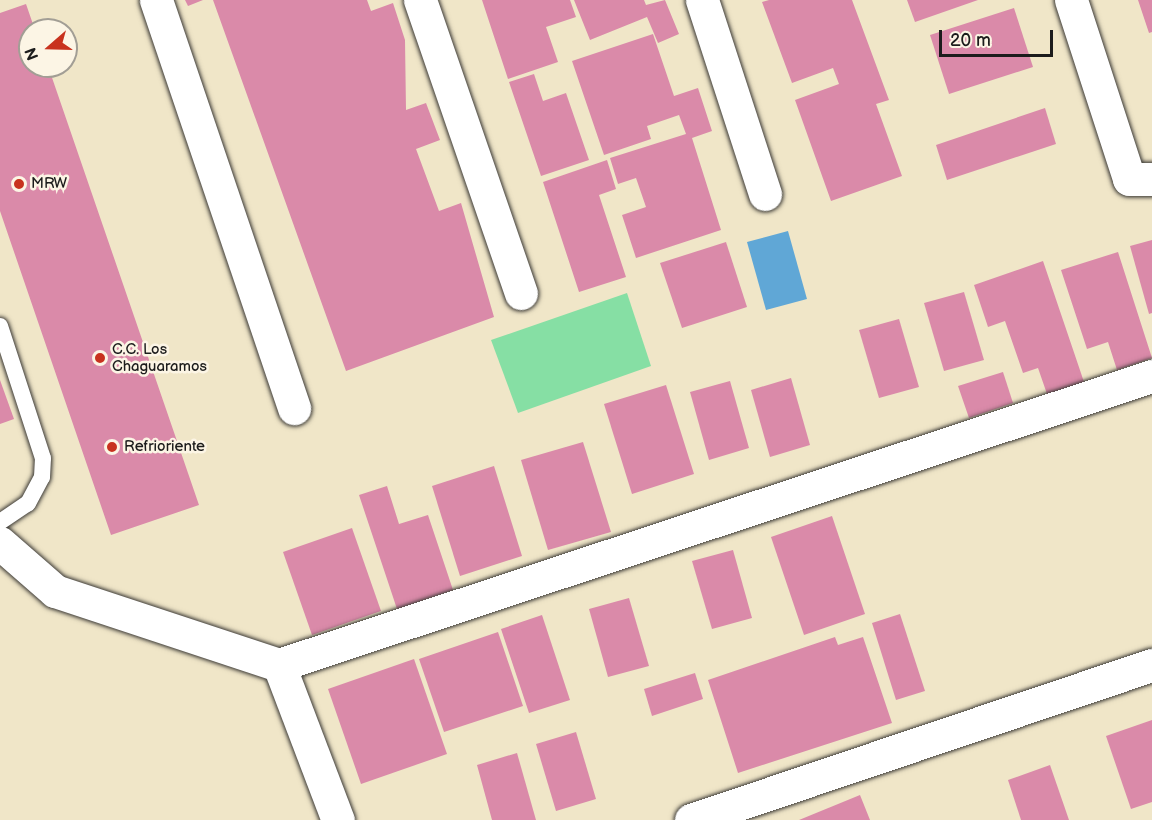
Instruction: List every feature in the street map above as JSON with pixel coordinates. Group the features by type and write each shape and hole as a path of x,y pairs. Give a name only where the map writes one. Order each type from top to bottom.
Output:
{"street":[{"path":"156,0 294,408"},
{"path":"420,0 521,293"},
{"path":"702,0 765,194"},
{"path":"1071,0 1129,179 1152,179"},
{"path":"0,543 55,591 279,665 1152,376"},
{"path":"279,665 338,820"},
{"path":"691,820 1152,665"}],"lane":[{"path":"0,326 43,458 42,477 28,503 0,522"}],"green space":[{"path":"627,293 651,366 518,413 491,340"}],"water":[{"path":"788,231 807,299 766,310 747,242"}],"building":[{"path":"185,0 203,0 188,6"},
{"path":"213,0 367,0 371,11 393,3 405,40 406,110 426,103 440,140 416,149 439,211 461,203 494,317 346,371"},
{"path":"482,0 570,0 576,17 546,27 558,62 508,79"},
{"path":"574,0 644,0 646,5 665,0 679,34 658,43 647,17 590,40"},
{"path":"769,0 852,0 889,100 876,104 902,176 831,201 795,100 839,84 833,68 792,83 762,2"},
{"path":"907,0 978,0 915,22"},
{"path":"1138,0 1152,0 1152,32 1149,33"},
{"name":"C.C. Los Chaguaramos","path":"26,4 31,18 18,18 18,78 52,78 199,505 111,535 0,211 0,13"},
{"path":"1014,8 1033,67 949,94 930,35"},
{"path":"653,34 674,96 698,88 712,131 692,138 721,230 636,258 622,215 646,207 636,178 618,184 610,158 686,134 679,115 647,126 651,139 604,155 572,61"},
{"path":"534,74 543,101 566,93 589,160 541,176 509,82"},
{"path":"1045,108 1056,144 947,180 936,145"},
{"path":"607,160 616,189 599,195 626,277 579,292 543,182"},
{"path":"1152,240 1152,313 1149,314 1130,246"},
{"path":"726,242 747,307 682,328 660,263"},
{"path":"1118,252 1152,358 1117,370 1108,342 1087,349 1061,270"},
{"path":"1043,261 1084,382 1047,394 1038,368 1023,373 1005,321 988,327 974,285"},
{"path":"964,292 984,360 944,371 924,303"},
{"path":"899,319 919,387 879,398 859,330"},
{"path":"1003,372 1013,403 969,418 958,386"},
{"path":"791,378 810,445 770,457 751,390"},
{"path":"0,380 14,419 0,424"},
{"path":"730,381 749,448 709,460 690,392"},
{"path":"666,385 694,474 632,494 604,404"},
{"path":"583,442 611,532 548,550 521,460"},
{"path":"494,466 522,556 460,576 432,486"},
{"path":"387,486 399,524 428,515 453,590 397,609 359,495"},
{"path":"832,516 865,614 804,635 771,537"},
{"path":"352,528 381,611 312,635 283,552"},
{"path":"733,550 752,618 712,629 692,561"},
{"path":"629,598 649,666 608,677 589,609"},
{"path":"900,614 925,691 896,700 872,623"},
{"path":"542,615 570,700 529,713 501,629"},
{"path":"498,632 523,706 444,732 419,659"},
{"path":"835,637 838,645 863,637 892,723 738,773 708,680"},
{"path":"414,659 447,754 361,784 328,689"},
{"path":"695,673 703,699 652,716 644,689"},
{"path":"1152,720 1152,802 1131,809 1106,736"},
{"path":"576,732 596,799 556,811 536,744"},
{"path":"517,753 536,820 492,820 477,765"},
{"path":"1050,765 1069,820 1021,820 1008,780"},
{"path":"860,795 870,820 799,820"}],"place":[{"name":"MRW","path":"19,184"},
{"name":"C.C. Los Chaguaramos","path":"100,358"},
{"name":"Refrioriente","path":"112,447"}]}
